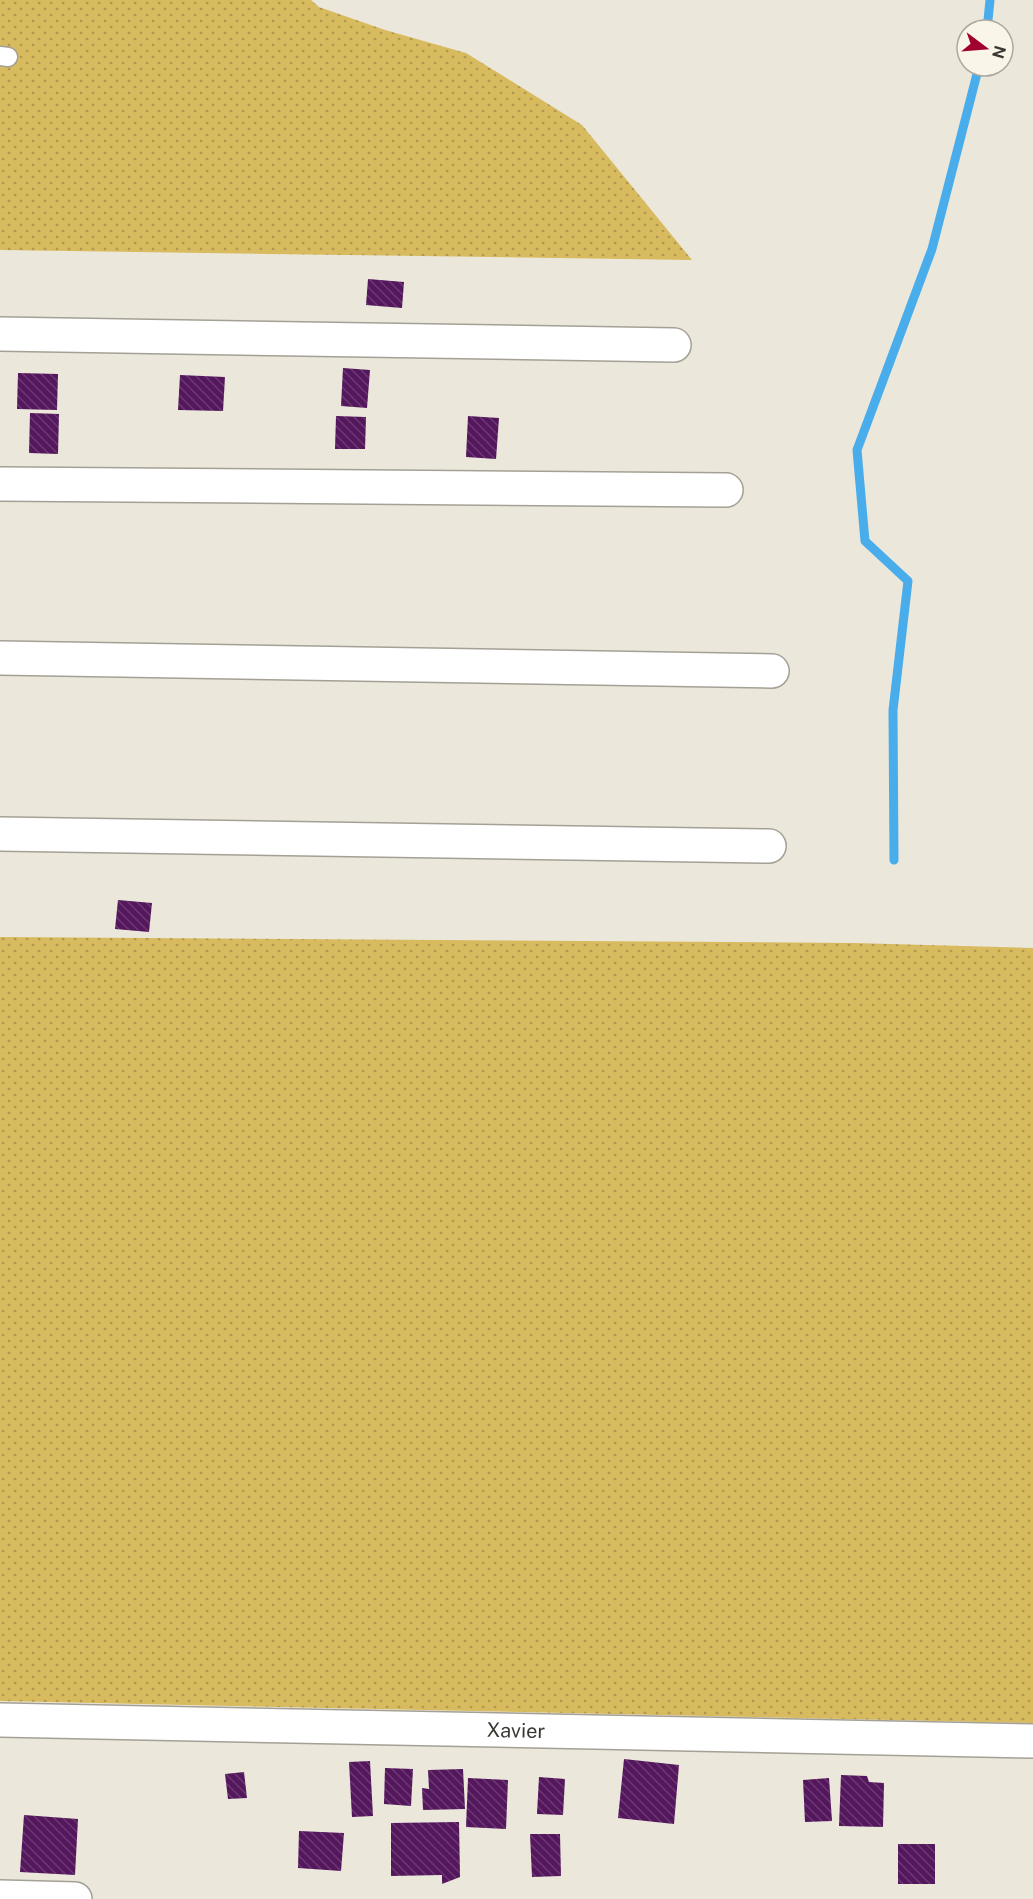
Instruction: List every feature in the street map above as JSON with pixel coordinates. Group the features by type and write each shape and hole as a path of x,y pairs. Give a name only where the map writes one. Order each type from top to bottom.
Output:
{"street":[{"path":"0,333 674,345"},
{"path":"0,484 726,490"},
{"path":"0,658 772,671"},
{"path":"0,834 769,846"},
{"name":"Xavier","path":"0,1720 1033,1741"},
{"path":"0,1898 75,1899"}],"shaded area":[{"path":"0,0 311,0 319,7 385,30 466,53 582,125 692,260 0,250"},
{"path":"0,937 854,943 1033,948 1033,1723 0,1701"}],"building":[{"path":"368,279 404,282 402,308 366,305"},
{"path":"343,368 370,370 367,408 341,406"},
{"path":"18,373 58,374 57,410 17,409"},
{"path":"180,375 225,377 223,411 178,410"},
{"path":"30,413 59,414 58,454 29,453"},
{"path":"336,416 366,417 365,449 335,449"},
{"path":"468,416 499,418 496,459 466,457"},
{"path":"118,900 152,903 149,932 115,929"},
{"path":"624,1759 679,1765 674,1824 618,1818"},
{"path":"370,1761 373,1816 352,1817 349,1762"},
{"path":"385,1768 413,1769 411,1806 384,1804"},
{"path":"463,1769 465,1809 423,1810 422,1788 429,1789 428,1770"},
{"path":"244,1772 247,1798 228,1799 225,1774"},
{"path":"841,1775 867,1776 869,1782 884,1783 883,1827 839,1826"},
{"path":"539,1777 565,1779 563,1815 537,1814"},
{"path":"468,1778 508,1780 506,1829 466,1827"},
{"path":"829,1778 832,1821 805,1822 803,1780"},
{"path":"24,1815 78,1819 75,1875 20,1872"},
{"path":"459,1822 460,1877 442,1884 442,1875 391,1876 391,1823"},
{"path":"299,1831 344,1833 341,1871 298,1868"},
{"path":"530,1834 560,1834 561,1876 532,1877"},
{"path":"898,1844 935,1844 935,1884 898,1884"}],"waterway":[{"path":"988,18 990,0"},
{"path":"894,860 893,710 908,581 865,541 857,450 932,249 976,78"}]}
